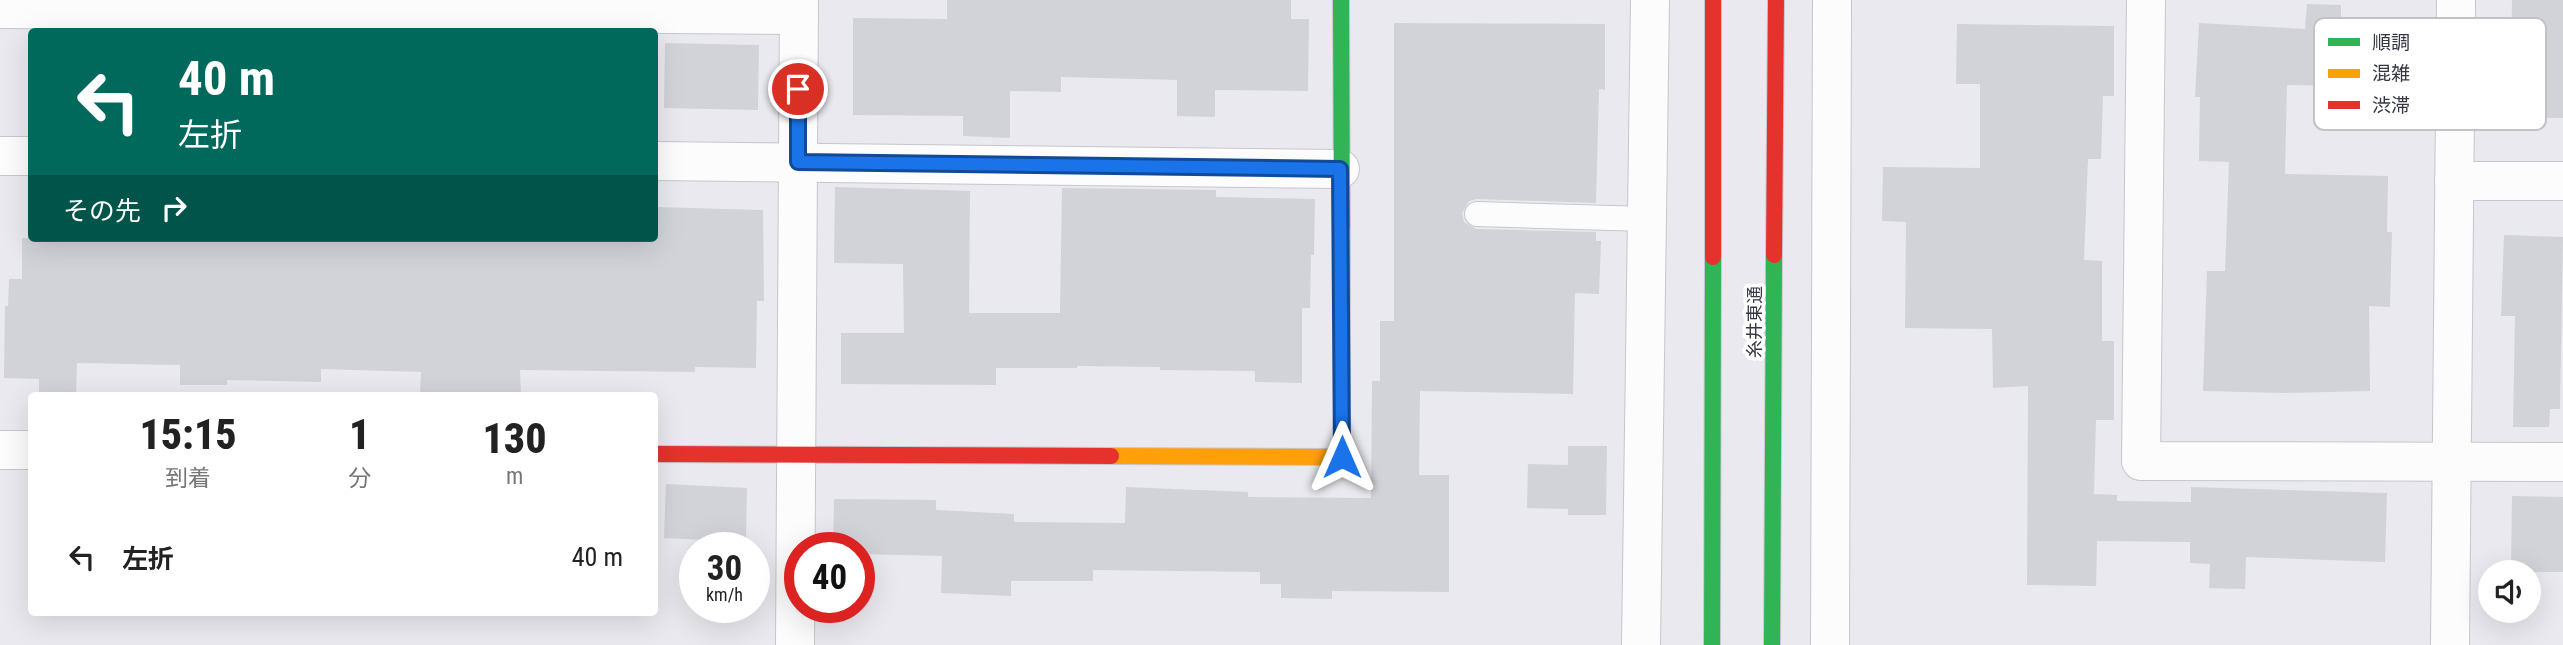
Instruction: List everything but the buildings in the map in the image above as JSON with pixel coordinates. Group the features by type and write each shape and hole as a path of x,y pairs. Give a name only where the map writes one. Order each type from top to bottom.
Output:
{"street":[{"path":"658,454 1342,457 1341,0"},
{"path":"1641,645 1650,0"},
{"path":"1712,645 1713,0"},
{"name":"糸井東通","path":"1772,645 1776,0"},
{"path":"1830,645 1832,0"},
{"path":"2146,0 2141,461 2563,462"},
{"path":"2456,0 2456,18"},
{"path":"0,9 799,7 795,645"},
{"path":"2450,645 2455,130"},
{"path":"0,156 28,156"},
{"path":"658,161 1340,169"},
{"path":"2454,180 2563,181"},
{"path":"0,450 28,450"}],"lane":[{"path":"1477,214 1647,219"}],"traffic: fast":[{"path":"1341,0 1342,231"},
{"path":"1772,645 1774,255"},
{"path":"1712,645 1713,257"}],"traffic: slow":[{"path":"1111,456 1342,457 1342,231"}],"traffic: jam":[{"path":"1713,0 1713,257"},
{"path":"1774,255 1776,0"},
{"path":"658,454 1111,456"}],"route":[{"path":"798,89 798,162 1340,169 1342,457"}]}
